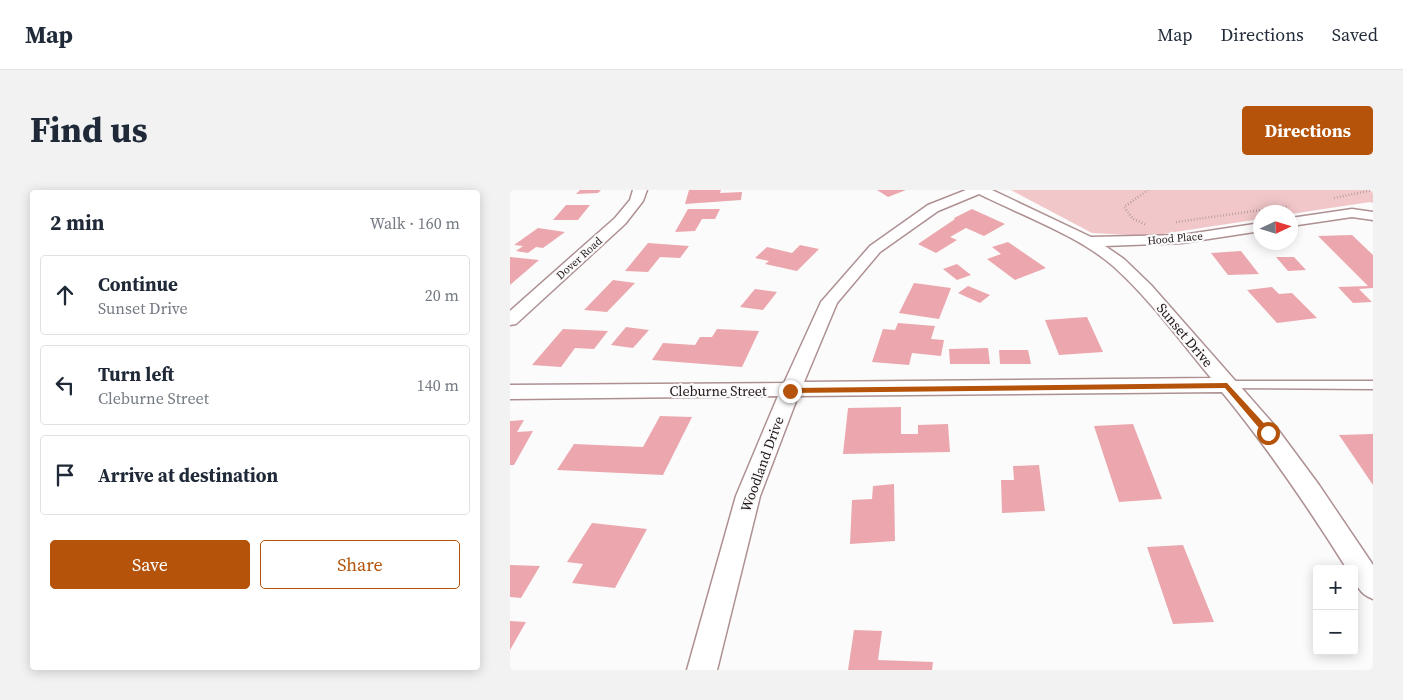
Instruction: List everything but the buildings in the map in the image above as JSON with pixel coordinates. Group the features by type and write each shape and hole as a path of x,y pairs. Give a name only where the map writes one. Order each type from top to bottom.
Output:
{"street":[{"name":"Dover Road","path":"510,320 620,221 636,201 640,190"},
{"name":"Sunset Drive","path":"979,190 1089,242 1118,262 1145,288 1268,433 1306,485 1373,587"},
{"name":"Woodland Drive","path":"702,670 748,496 790,391 829,302 849,277 875,250 904,227 933,208 979,190"},
{"path":"1298,221 1352,213 1373,216"},
{"name":"Hood Place","path":"1089,242 1182,239 1253,228"},
{"name":"Cleburne Street","path":"510,392 790,391 1227,385"}],"lane":[{"path":"1227,385 1373,385"}],"path":[{"path":"1148,190 1124,207 1133,219 1153,224"},
{"path":"1334,198 1373,190"},
{"path":"1170,223 1253,211"}],"shaded area":[{"path":"1011,190 1373,190 1373,203 1298,213 1298,205 1253,205 1253,220 1149,236 1092,233"}],"route":[{"path":"790,391 1227,385 1268,433"}]}
